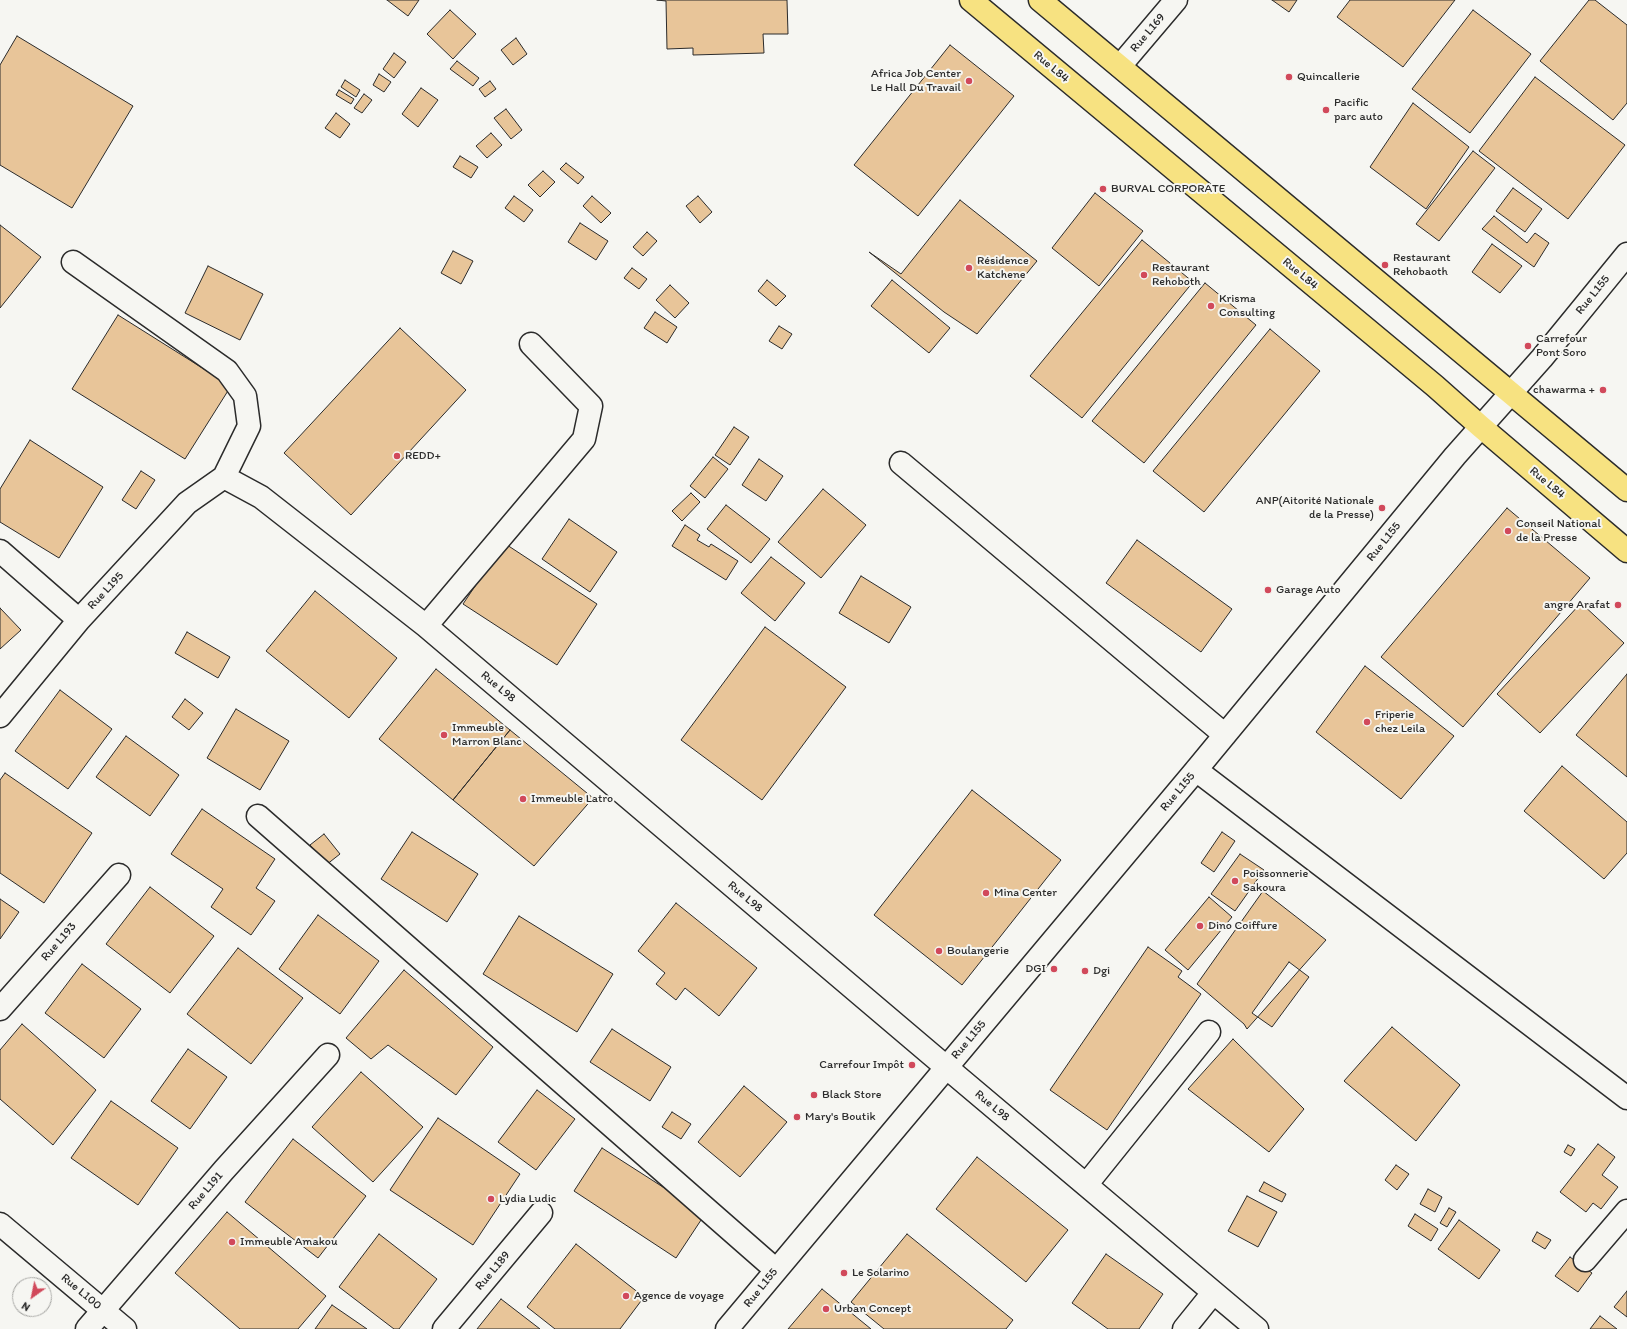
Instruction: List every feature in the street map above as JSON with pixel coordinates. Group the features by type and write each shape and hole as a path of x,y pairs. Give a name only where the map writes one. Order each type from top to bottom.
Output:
{"main road":[{"name":"Rue L84","path":"971,0 1435,386 1627,550"},
{"path":"1040,0 1627,490"}],"street":[{"name":"Rue L169","path":"1120,66 1176,0"},
{"name":"Rue L155","path":"727,1329 1196,770 1480,426 1511,394 1627,254"},
{"path":"73,262 227,371 246,396 249,426 224,477"},
{"path":"426,626 584,439 591,406 531,344"},
{"path":"901,463 1225,735"},
{"name":"Rue L195","path":"0,716 79,620 187,503 224,477"},
{"name":"Rue L98","path":"224,477 261,497 426,626 1257,1329"},
{"path":"0,551 79,620"},
{"path":"1196,770 1627,1098"},
{"path":"258,816 776,1270"},
{"name":"Rue L193","path":"0,1009 119,875"},
{"path":"1086,1185 1209,1032"},
{"name":"Rue L191","path":"87,1329 224,1170 328,1055"},
{"path":"1585,1260 1627,1211"},
{"name":"Rue L189","path":"444,1329 541,1213"},
{"name":"Rue L100","path":"0,1224 125,1329"},
{"path":"1184,1329 1213,1293"}],"building":[{"path":"387,0 419,0 408,16"},
{"path":"657,0 787,0 788,34 763,34 764,53 693,55 693,48 667,49 666,1"},
{"path":"1272,0 1297,0 1289,12"},
{"path":"1350,0 1455,0 1403,67 1337,17"},
{"path":"1589,0 1595,0 1627,25 1627,103 1613,120 1540,61"},
{"path":"450,10 476,34 453,59 427,34"},
{"path":"1473,10 1531,54 1470,133 1412,89"},
{"path":"17,36 133,106 72,208 0,165 0,65"},
{"path":"516,38 527,54 513,65 501,50"},
{"path":"950,45 1014,96 918,216 854,165"},
{"path":"394,53 406,62 394,78 383,69"},
{"path":"457,61 479,78 473,86 450,69"},
{"path":"379,74 391,82 384,92 373,85"},
{"path":"1535,77 1625,145 1568,219 1479,151"},
{"path":"345,80 360,90 356,97 341,87"},
{"path":"490,81 496,89 485,97 479,89"},
{"path":"421,88 438,100 418,127 402,114"},
{"path":"339,90 354,99 351,104 336,95"},
{"path":"364,94 372,100 362,113 354,108"},
{"path":"1413,103 1469,147 1426,209 1370,167"},
{"path":"506,109 522,130 511,139 494,118"},
{"path":"336,113 350,124 340,138 325,128"},
{"path":"491,133 502,145 487,158 476,146"},
{"path":"1473,151 1495,168 1439,241 1416,224"},
{"path":"460,156 478,167 471,178 453,167"},
{"path":"566,163 584,177 578,184 560,169"},
{"path":"543,171 555,182 540,197 528,185"},
{"path":"1513,188 1542,209 1525,232 1496,211"},
{"path":"1095,193 1143,231 1099,286 1052,248"},
{"path":"514,196 533,210 524,222 505,208"},
{"path":"592,196 611,213 601,223 583,206"},
{"path":"698,196 712,212 700,223 686,206"},
{"name":"Résidence Katchene","path":"960,200 1037,261 977,334 944,312 869,252 901,274"},
{"path":"1494,216 1527,243 1535,233 1549,243 1534,267 1482,229"},
{"path":"580,223 608,241 596,260 568,242"},
{"path":"0,225 41,257 0,308"},
{"path":"647,232 657,241 643,256 633,247"},
{"path":"1142,240 1193,282 1082,418 1030,376"},
{"path":"1492,244 1522,266 1500,293 1472,272"},
{"path":"453,251 473,261 461,284 441,273"},
{"path":"208,266 263,294 240,340 185,313"},
{"path":"632,268 647,279 639,289 624,278"},
{"path":"767,280 786,296 776,306 758,291"},
{"path":"892,280 950,328 929,353 871,306"},
{"path":"1205,283 1256,325 1144,463 1092,421"},
{"path":"670,285 689,303 675,318 656,300"},
{"path":"655,312 677,327 667,343 644,328"},
{"path":"118,315 231,386 185,459 72,389"},
{"path":"779,326 792,334 782,349 769,341"},
{"path":"400,328 466,390 351,515 284,453"},
{"path":"1270,329 1320,371 1204,512 1153,471"},
{"path":"734,427 749,437 730,465 715,455"},
{"path":"30,440 103,487 59,558 0,522 0,489"},
{"path":"713,457 728,469 705,498 690,486"},
{"path":"759,459 783,476 766,501 742,485"},
{"path":"141,471 155,480 136,509 122,500"},
{"path":"823,489 866,525 821,578 778,542"},
{"path":"691,493 700,502 682,521 672,511"},
{"path":"726,505 770,539 751,563 707,529"},
{"path":"1507,508 1590,578 1463,727 1381,657"},
{"path":"569,519 617,552 590,592 542,559"},
{"path":"685,525 700,535 697,540 709,547 711,544 738,561 726,580 672,546"},
{"path":"1137,540 1232,609 1201,652 1106,583"},
{"path":"504,543 597,604 557,665 463,604"},
{"path":"771,557 805,583 775,621 741,593"},
{"path":"861,576 911,607 889,643 839,613"},
{"path":"315,591 397,658 349,718 266,651"},
{"path":"1581,603 1624,643 1540,733 1497,694"},
{"path":"0,608 21,630 0,649"},
{"path":"765,627 846,687 762,800 681,740"},
{"path":"187,632 230,657 218,678 175,653"},
{"path":"1365,666 1454,736 1401,799 1316,732"},
{"name":"Immeuble Marron Blanc","path":"436,669 510,730 453,800 379,739"},
{"path":"1627,674 1627,777 1576,735"},
{"path":"60,690 112,729 68,789 15,751"},
{"path":"185,699 203,713 189,730 172,717"},
{"path":"236,709 289,741 260,790 207,758"},
{"name":"Immeuble Latro","path":"510,730 593,798 534,866 453,800"},
{"path":"126,736 179,775 150,816 96,777"},
{"path":"1562,766 1627,822 1627,853 1604,879 1524,811"},
{"path":"5,773 92,833 44,903 0,873 0,780"},
{"path":"972,790 1061,860 962,985 874,915"},
{"path":"202,809 275,859 256,888 275,901 251,935 211,907 223,889 171,854"},
{"path":"412,832 478,874 447,922 381,879"},
{"path":"1222,832 1235,841 1214,872 1201,863"},
{"path":"324,834 340,854 326,865 310,845"},
{"path":"1240,854 1264,870 1235,911 1211,894"},
{"path":"150,887 214,936 170,993 106,944"},
{"path":"1263,891 1326,940 1247,1029 1244,1024 1197,984"},
{"path":"1209,897 1232,917 1188,970 1165,950"},
{"path":"0,899 19,912 0,939"},
{"path":"676,903 757,968 719,1016 685,988 676,1000 656,984 665,973 638,951"},
{"path":"318,915 379,961 340,1014 279,969"},
{"path":"519,916 613,974 577,1032 483,974"},
{"path":"1148,947 1182,971 1178,977 1201,994 1107,1130 1050,1090"},
{"path":"238,948 303,998 251,1064 187,1014"},
{"path":"1289,962 1309,977 1272,1027 1252,1013"},
{"path":"82,964 141,1009 104,1058 45,1013"},
{"path":"404,970 493,1047 456,1095 388,1045 371,1059 346,1038"},
{"path":"22,1024 96,1090 53,1145 0,1099 0,1050"},
{"path":"1392,1027 1460,1085 1416,1141 1344,1081"},
{"path":"612,1029 671,1067 650,1101 590,1062"},
{"path":"1233,1039 1304,1109 1269,1152 1188,1089"},
{"path":"188,1049 227,1077 190,1129 151,1101"},
{"path":"361,1072 423,1127 373,1182 312,1127"},
{"path":"744,1086 787,1122 740,1177 698,1142"},
{"path":"537,1090 575,1119 536,1170 498,1142"},
{"path":"111,1101 178,1148 138,1205 71,1158"},
{"path":"672,1112 691,1124 681,1139 662,1127"},
{"path":"438,1118 520,1174 473,1245 390,1190"},
{"path":"293,1139 366,1196 318,1258 245,1202"},
{"path":"1598,1144 1615,1157 1602,1175 1618,1187 1601,1209 1593,1203 1586,1212 1560,1192"},
{"path":"1568,1145 1575,1149 1571,1156 1564,1152"},
{"path":"602,1148 705,1214 676,1258 574,1191"},
{"path":"977,1157 1068,1230 1026,1282 936,1209"},
{"path":"1396,1165 1409,1174 1397,1190 1385,1180"},
{"path":"1264,1182 1286,1194 1282,1202 1259,1191"},
{"path":"1428,1189 1442,1197 1435,1212 1420,1204"},
{"path":"1247,1196 1277,1212 1258,1247 1228,1231"},
{"path":"1449,1208 1456,1212 1447,1227 1440,1223"},
{"name":"Immeuble Amakou","path":"227,1212 326,1296 298,1329 240,1329 175,1273"},
{"path":"1415,1214 1438,1229 1431,1241 1408,1226"},
{"path":"1459,1220 1500,1250 1479,1279 1438,1249"},
{"path":"1537,1232 1551,1240 1545,1249 1532,1241"},
{"path":"379,1234 437,1279 399,1329 394,1329 339,1287"},
{"path":"907,1234 1013,1320 1006,1329 884,1329 851,1302"},
{"path":"576,1244 644,1297 620,1329 555,1329 527,1307"},
{"path":"1106,1254 1163,1294 1139,1329 1108,1329 1072,1303"},
{"path":"1570,1257 1592,1273 1578,1292 1555,1276"},
{"name":"Urban Concept","path":"822,1289 871,1329 788,1329"},
{"path":"1627,1291 1627,1317 1614,1307"},
{"path":"501,1299 540,1329 477,1329"},
{"path":"332,1305 367,1329 315,1329"},
{"path":"1600,1316 1617,1329 1590,1329"}],"place":[{"name":"Quincallerie","path":"1289,77"},
{"name":"Africa Job Center Le Hall Du Travail","path":"969,81"},
{"name":"Pacific parc auto","path":"1326,110"},
{"name":"BURVAL CORPORATE","path":"1103,189"},
{"name":"Restaurant Rehobaoth","path":"1385,265"},
{"name":"Résidence Katchene","path":"969,268"},
{"name":"Restaurant Rehoboth","path":"1144,275"},
{"name":"Krisma Consulting","path":"1211,306"},
{"name":"Carrefour Pont Soro","path":"1528,346"},
{"name":"chawarma +","path":"1603,390"},
{"name":"REDD+","path":"397,456"},
{"name":"ANP(Aitorité Nationale de la Presse)","path":"1382,508"},
{"name":"Conseil National de la Presse","path":"1508,531"},
{"name":"Garage Auto","path":"1268,590"},
{"name":"angre Arafat","path":"1618,605"},
{"name":"Friperie chez Leila","path":"1367,722"},
{"name":"Immeuble Marron Blanc","path":"444,735"},
{"name":"Immeuble Latro","path":"523,799"},
{"name":"Poissonnerie Sakoura","path":"1235,881"},
{"name":"Mina Center","path":"986,893"},
{"name":"Dino Coiffure","path":"1200,926"},
{"name":"Boulangerie","path":"939,951"},
{"name":"DGI","path":"1054,969"},
{"name":"Dgi","path":"1085,971"},
{"name":"Carrefour Impôt","path":"912,1065"},
{"name":"Black Store","path":"814,1095"},
{"name":"Mary's Boutik","path":"797,1117"},
{"name":"Lydia Ludic","path":"491,1199"},
{"name":"Immeuble Amakou","path":"232,1242"},
{"name":"Le Solarino","path":"844,1273"},
{"name":"Agence de voyage","path":"626,1296"},
{"name":"Urban Concept","path":"826,1309"}]}
